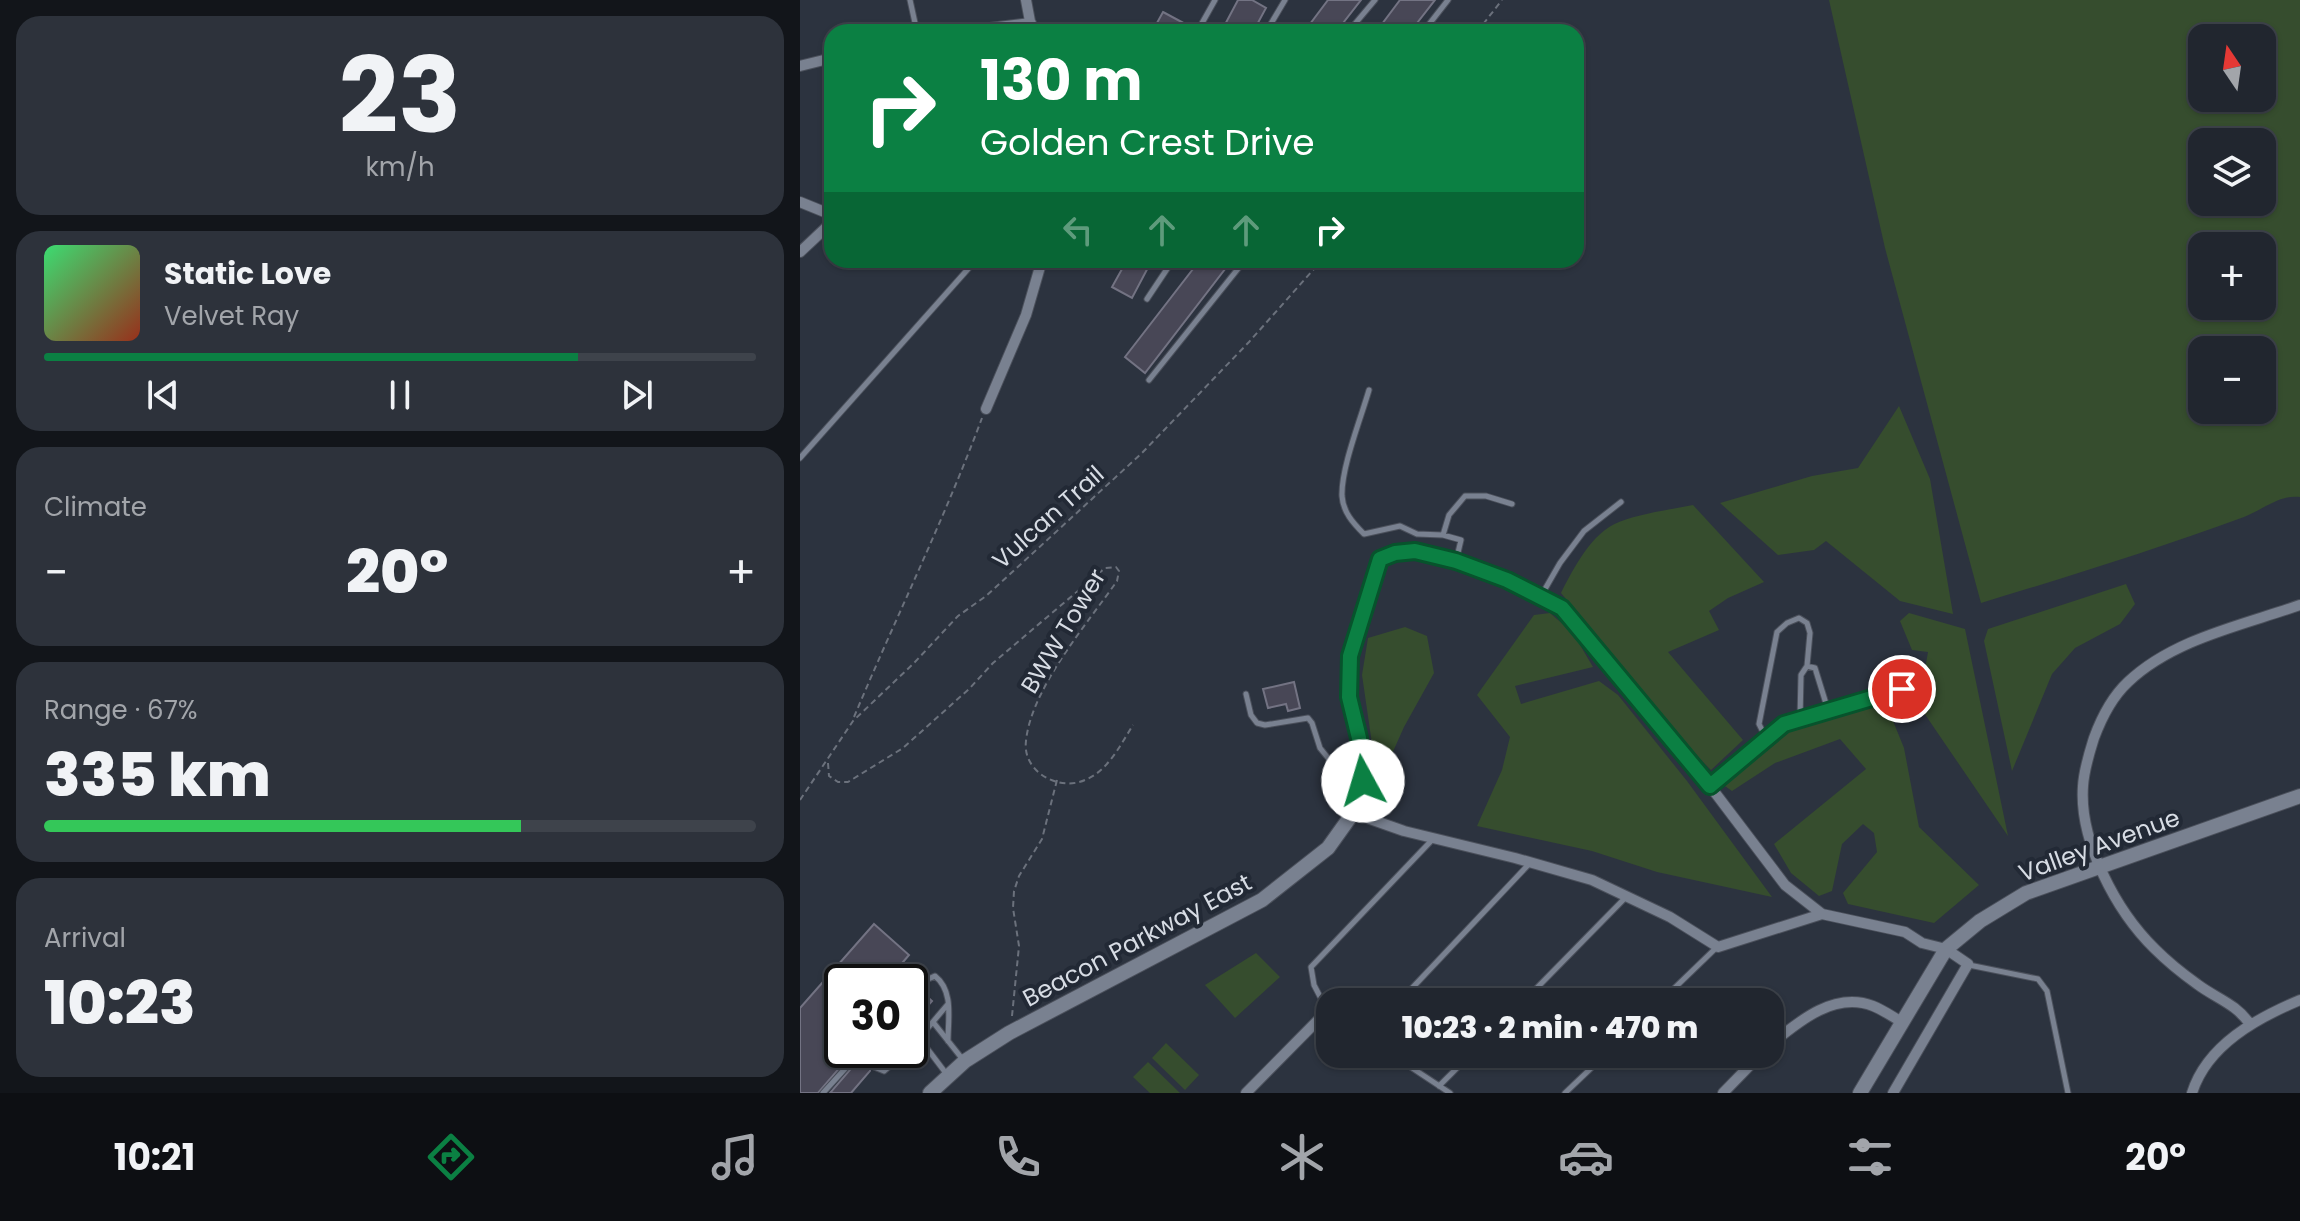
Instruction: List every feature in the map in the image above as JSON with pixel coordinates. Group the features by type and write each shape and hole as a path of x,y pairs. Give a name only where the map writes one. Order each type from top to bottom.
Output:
{"main road":[{"name":"Valley Avenue","path":"1860,1093 1946,949 1980,921 2026,893 2300,796"},
{"name":"Beacon Parkway East","path":"930,1093 965,1061 1009,1033 1262,900 1328,848 1353,813"}],"street":[{"path":"1026,0 1031,24"},
{"path":"800,66 824,60"},
{"path":"800,202 824,212"},
{"path":"800,252 824,230"},
{"path":"986,409 1026,315 1040,268"},
{"path":"1822,914 1718,947 1670,917 1592,880 1434,839 1353,813 1363,781 1359,738 1349,697 1350,656 1380,559 1395,553 1415,551 1456,561 1507,580 1562,608 1710,786 1785,885 1822,914 1905,932 1922,943 1946,949 1968,964 1893,1093"},
{"path":"2250,1024 2240,1010 2197,985 2155,949 2126,914 2098,867 2082,789 2085,764 2100,720 2127,682 2163,656 2300,605"},
{"path":"1710,786 1784,724 1902,689"},
{"path":"2192,1093 2196,1080 2219,1050 2250,1024 2300,1000"},
{"path":"1784,1033 1823,1008 1849,1003 1871,1005 1902,1022"},
{"path":"1246,1093 1316,1025"},
{"path":"1723,1093 1747,1068"},
{"path":"1257,1082 1268,1093"}],"lane":[{"path":"910,0 915,24"},
{"path":"1202,24 1215,0"},
{"path":"1271,24 1285,0"},
{"path":"1355,24 1375,0"},
{"path":"1429,24 1448,0"},
{"path":"800,458 969,268"},
{"path":"1147,299 1168,268"},
{"path":"1149,380 1239,268"},
{"path":"1369,390 1342,497 1349,519 1364,534 1400,526 1417,534 1443,535 1461,540 1456,561"},
{"path":"1443,535 1449,515 1465,496 1486,496 1512,504"},
{"path":"1541,597 1560,563 1584,531 1621,502"},
{"path":"1766,739 1759,724 1777,632 1799,618 1807,623 1810,633 1807,666 1801,675 1800,720"},
{"path":"1807,666 1815,668 1829,712"},
{"path":"1246,694 1251,715 1257,723 1265,725 1308,718 1320,748 1348,788 1353,813"},
{"path":"1316,989 1311,967 1434,839"},
{"path":"1412,988 1530,862"},
{"path":"1537,988 1627,897"},
{"path":"1675,988 1718,947"},
{"path":"1968,964 2038,979 2047,991 2068,1093"},
{"path":"928,979 935,976 946,990 949,1003 948,1041"},
{"path":"928,1029 949,1003"},
{"path":"933,1022 965,1061"},
{"path":"928,1050 948,1076"},
{"path":"823,1093 846,1068"},
{"path":"1412,1068 1450,1093"},
{"path":"1439,1086 1457,1068"},
{"path":"1565,1093 1591,1068"}],"path":[{"path":"1483,24 1502,0"},
{"name":"Vulcan Trail","path":"800,800 853,721 958,616 986,596 1141,454 1249,342 1315,268"},
{"path":"853,721 892,628 926,559 986,409"},
{"name":"BWW Tower","path":"828,761 829,776 838,782 848,782 875,767 903,748 969,689 993,663 1105,568 1116,567 1119,571 1117,581 1052,674 1030,721 1025,744 1030,766 1041,776 1057,780"},
{"path":"1009,1033 1019,946 1013,908 1014,891 1019,876 1042,839 1057,780 1067,783 1085,781 1100,771 1133,725"}],"green space":[{"path":"1829,0 2300,0 2300,497 2279,500 2244,517 2179,540 1981,603 1885,248"},
{"path":"1899,406 1930,479 1953,614 1900,601 1826,541 1814,550 1778,555 1720,503 1812,476 1858,468"},
{"path":"1693,505 1764,582 1728,598 1709,611 1719,630 1668,652 1743,740 1711,770 1653,706 1561,593 1584,552 1609,527 1637,516"},
{"path":"2126,584 2135,604 2120,624 2075,648 2052,674 2012,771 1984,641 1988,629"},
{"path":"1550,613 1573,633 1593,667 1515,686 1521,704 1599,681 1618,695 1687,781 1772,897 1657,872 1592,851 1477,826 1502,770 1510,737 1477,695 1534,615"},
{"path":"1909,613 1965,629 2008,836 1910,689 1924,675 1928,652 1912,650 1900,621"},
{"path":"1405,627 1427,636 1434,673 1404,727 1378,785 1362,675 1368,638"},
{"path":"1887,706 1904,748 1919,827 1979,885 1934,923 1848,904 1843,893 1877,852 1874,833 1863,824 1842,844 1832,891 1819,896 1791,873 1774,844 1866,769 1840,739 1775,763 1732,791 1722,784 1782,735 1841,713"},
{"path":"1256,953 1280,977 1235,1018 1205,985"},
{"path":"1166,1043 1199,1075 1185,1090 1152,1058"},
{"path":"1148,1062 1180,1093 1150,1093 1133,1077"}],"building":[{"path":"1238,0 1252,0 1266,8 1257,24 1225,24"},
{"path":"1328,0 1361,0 1342,24 1310,24"},
{"path":"1400,0 1435,0 1416,24 1382,24"},
{"path":"1163,12 1186,24 1156,24"},
{"path":"1123,268 1148,268 1132,298 1112,287"},
{"path":"1194,268 1226,268 1145,373 1125,357"},
{"path":"1294,682 1300,708 1288,711 1286,704 1268,708 1263,689"},
{"path":"874,924 909,955 901,964 839,964"},
{"path":"824,981 824,1068 840,1068 818,1093 800,1093 800,1008"},
{"path":"852,1068 870,1068 851,1093 830,1093"}],"route":[{"path":"1363,781 1359,738 1349,697 1350,656 1380,559 1395,553 1415,551 1456,561 1507,580 1562,608 1710,786 1784,724 1902,689"}]}
